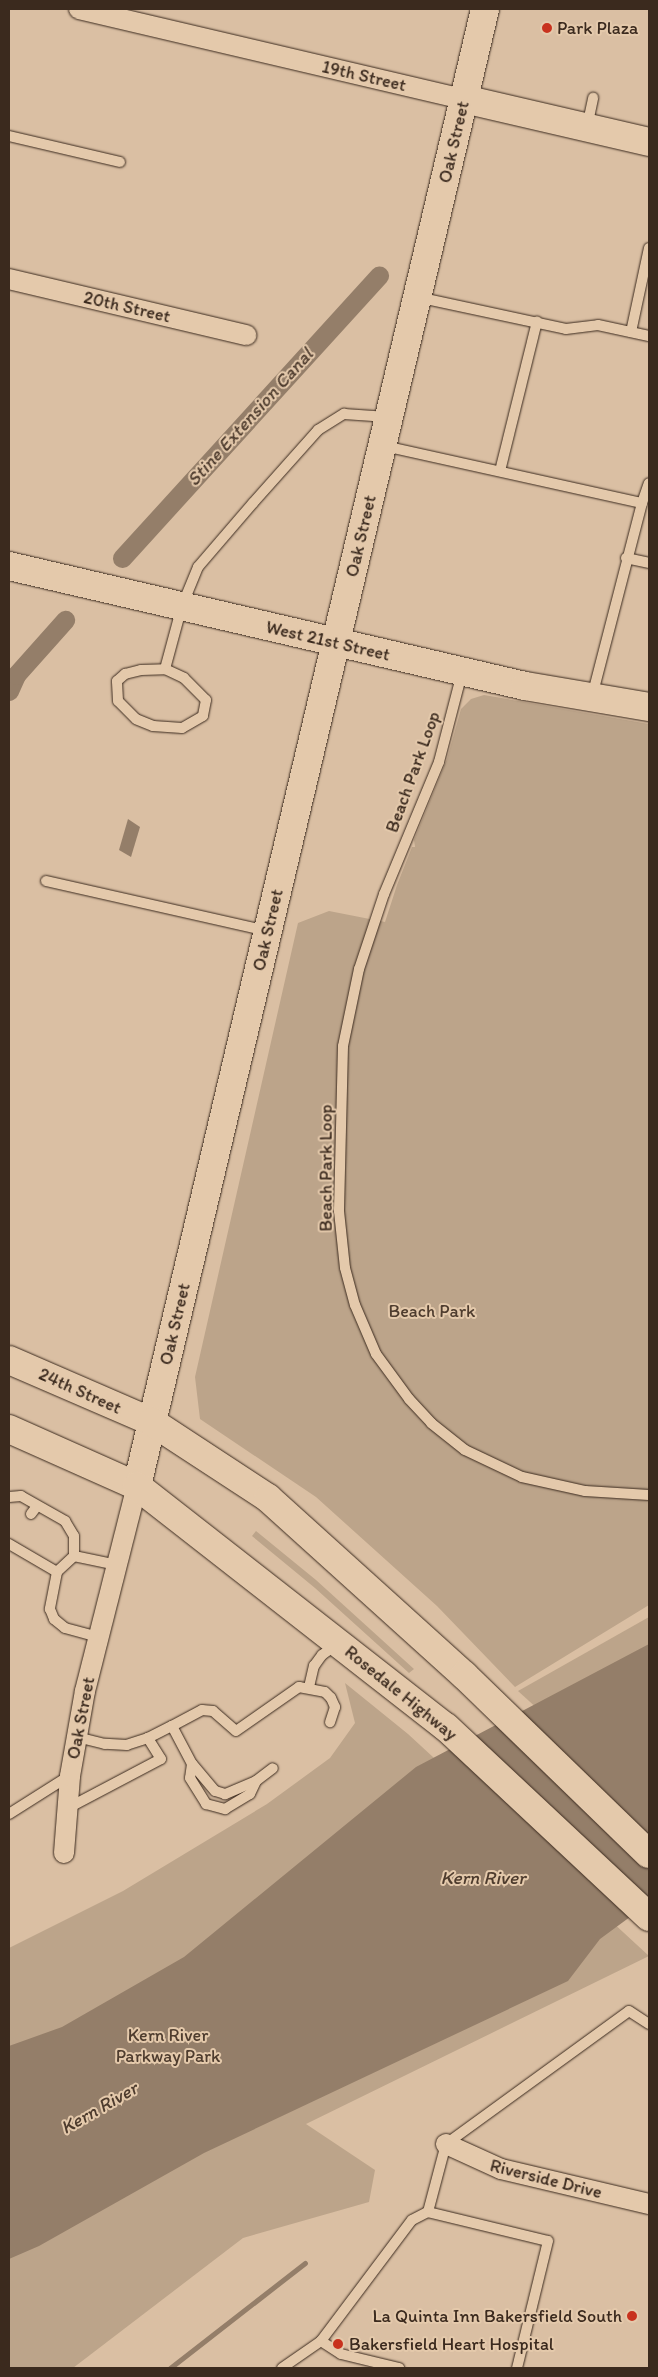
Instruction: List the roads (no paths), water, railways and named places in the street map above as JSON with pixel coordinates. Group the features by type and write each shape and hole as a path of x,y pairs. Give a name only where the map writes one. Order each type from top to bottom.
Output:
{"main road":[{"name":"Oak Street","path":"137,1486 485,9"},
{"name":"19th Street","path":"464,99 649,142"},
{"name":"West 21st Street","path":"9,566 526,686 649,707"},
{"name":"24th Street","path":"9,1360 152,1422"},
{"path":"152,1422 268,1498 464,1676 649,1854"},
{"path":"9,1429 137,1486"},
{"name":"Rosedale Highway","path":"137,1486 446,1727 649,1917"}],"street":[{"name":"19th Street","path":"79,9 464,99"},
{"name":"20th Street","path":"9,279 246,335"},
{"name":"Oak Street","path":"64,1853 70,1776 77,1737 99,1637 137,1486"},
{"name":"Riverside Drive","path":"446,2144 501,2169 649,2204"}],"lane":[{"path":"586,128 593,98"},
{"path":"9,136 120,162"},
{"path":"631,332 649,248"},
{"path":"417,297 566,329 598,325 649,336"},
{"path":"500,471 537,322"},
{"path":"165,669 182,606 198,567 318,430 344,414 389,417"},
{"path":"382,445 642,503"},
{"path":"592,696 626,558 649,483"},
{"path":"626,558 649,563"},
{"path":"165,669 184,678 206,700 203,716 182,728 153,726 136,719 118,700 118,681 125,674 165,669"},
{"name":"Beach Park Loop","path":"463,672 438,762 384,894 359,969 343,1046 339,1211 345,1268 355,1305 376,1354 414,1405 465,1450 522,1477 585,1491 649,1495"},
{"path":"46,880 268,931"},
{"path":"9,1497 20,1496 34,1510 58,1523 74,1536 74,1556 57,1572 50,1609 54,1619 66,1628 99,1637"},
{"path":"13,1543 38,1556 57,1572"},
{"path":"74,1556 117,1565"},
{"path":"309,1687 317,1662 338,1643"},
{"path":"77,1737 105,1744 127,1745 148,1738 202,1710 213,1711 236,1731 299,1687 309,1687 325,1692 331,1698 335,1707 330,1722"},
{"path":"172,1726 192,1764 215,1791 224,1794 256,1781 273,1768"},
{"path":"68,1808 161,1759 148,1738"},
{"path":"192,1764 190,1778 197,1792 206,1804 215,1808 225,1809 236,1804 250,1794 256,1781"},
{"path":"9,1814 70,1776"},
{"path":"428,2212 446,2144 629,2012 649,2024"},
{"path":"282,2368 321,2341 412,2220 428,2212 548,2240 516,2368"},
{"path":"321,2341 341,2354 363,2364 399,2368"}],"water":[{"path":"128,819 140,827 131,857 119,850"},
{"name":"Kern River","path":"649,1644 649,1903 600,1939 568,1981 204,2153 39,2246 9,2259 9,2046 62,2027 184,1957 416,1767"}],"waterway":[{"name":"Stine Extension Canal","path":"122,558 379,276"},
{"path":"9,691 16,675 65,620"},
{"path":"170,2368 305,2263"}],"place":[{"name":"Park Plaza","path":"547,28"},
{"name":"La Quinta Inn Bakersfield South","path":"632,2316"},
{"name":"Bakersfield Heart Hospital","path":"338,2344"}],"park label":[{"name":"Beach Park","path":"432,1311"},
{"name":"Kern River Parkway Park","path":"168,2046"}]}
